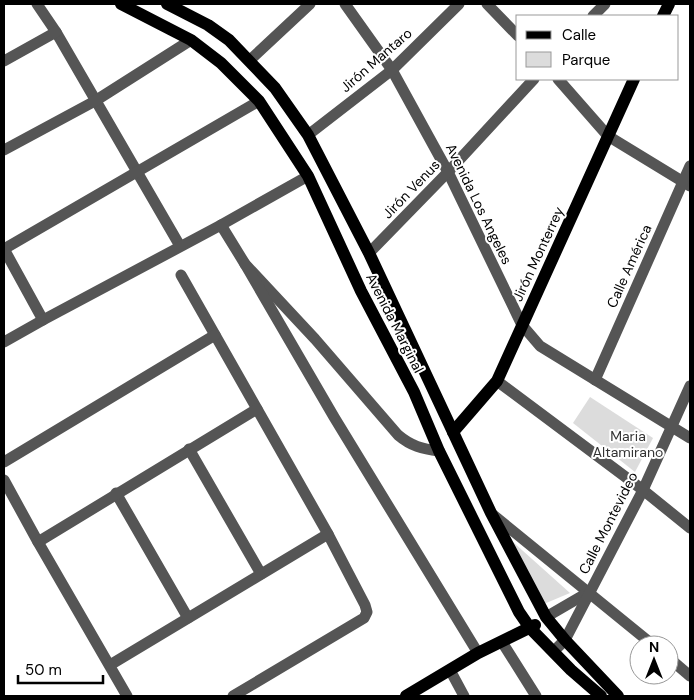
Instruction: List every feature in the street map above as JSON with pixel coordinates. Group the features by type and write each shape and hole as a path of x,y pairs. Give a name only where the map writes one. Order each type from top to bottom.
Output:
{"main road":[{"name":"Avenida Marginal","path":"121,4 191,40 221,63 259,101 308,176 361,291 414,392 439,451 519,612 530,628 571,670 600,696"},
{"name":"Avenida Marginal","path":"167,4 185,7 229,40 275,88 308,135 370,253 491,512 546,618 564,640 618,696"},
{"name":"Jirón Monterrey","path":"453,432 497,381 634,80"},
{"path":"406,696 478,653 530,628 546,618"}],"street":[{"path":"37,4 56,32 180,246"},
{"path":"250,60 310,4"},
{"name":"Avenida Los Angeles","path":"345,4 392,70 448,172 522,325 540,346 690,438"},
{"name":"Jirón Mantaro","path":"308,135 392,70 459,4"},
{"path":"486,4 516,34"},
{"path":"594,15 605,4"},
{"path":"4,61 56,32"},
{"path":"4,150 95,101 191,40"},
{"name":"Jirón Venus","path":"370,253 533,80"},
{"path":"559,80 608,136 687,183"},
{"path":"42,320 4,249 259,101"},
{"name":"Calle América","path":"595,380 687,183 690,166"},
{"path":"4,342 308,176"},
{"path":"221,225 334,417 478,653"},
{"path":"245,264 315,338 398,435 418,448 439,451"},
{"path":"181,275 328,534 367,612 364,618 233,696"},
{"path":"4,462 215,335"},
{"path":"497,381 643,490 690,528"},
{"name":"Calle Montevideo","path":"554,651 564,640 643,490 690,386"},
{"path":"38,542 257,409"},
{"path":"190,449 261,574"},
{"path":"4,480 127,696"},
{"path":"116,493 188,618"},
{"path":"491,512 641,635"},
{"path":"110,665 328,534"},
{"name":"Calle Montevideo","path":"546,618 590,592"},
{"path":"502,642 536,696"},
{"path":"679,667 690,676"},
{"path":"450,670 464,696"}],"green space":[{"name":"Maria Altamirano","path":"590,397 653,438 635,472 573,423"},
{"path":"504,534 570,593 539,606"}]}
